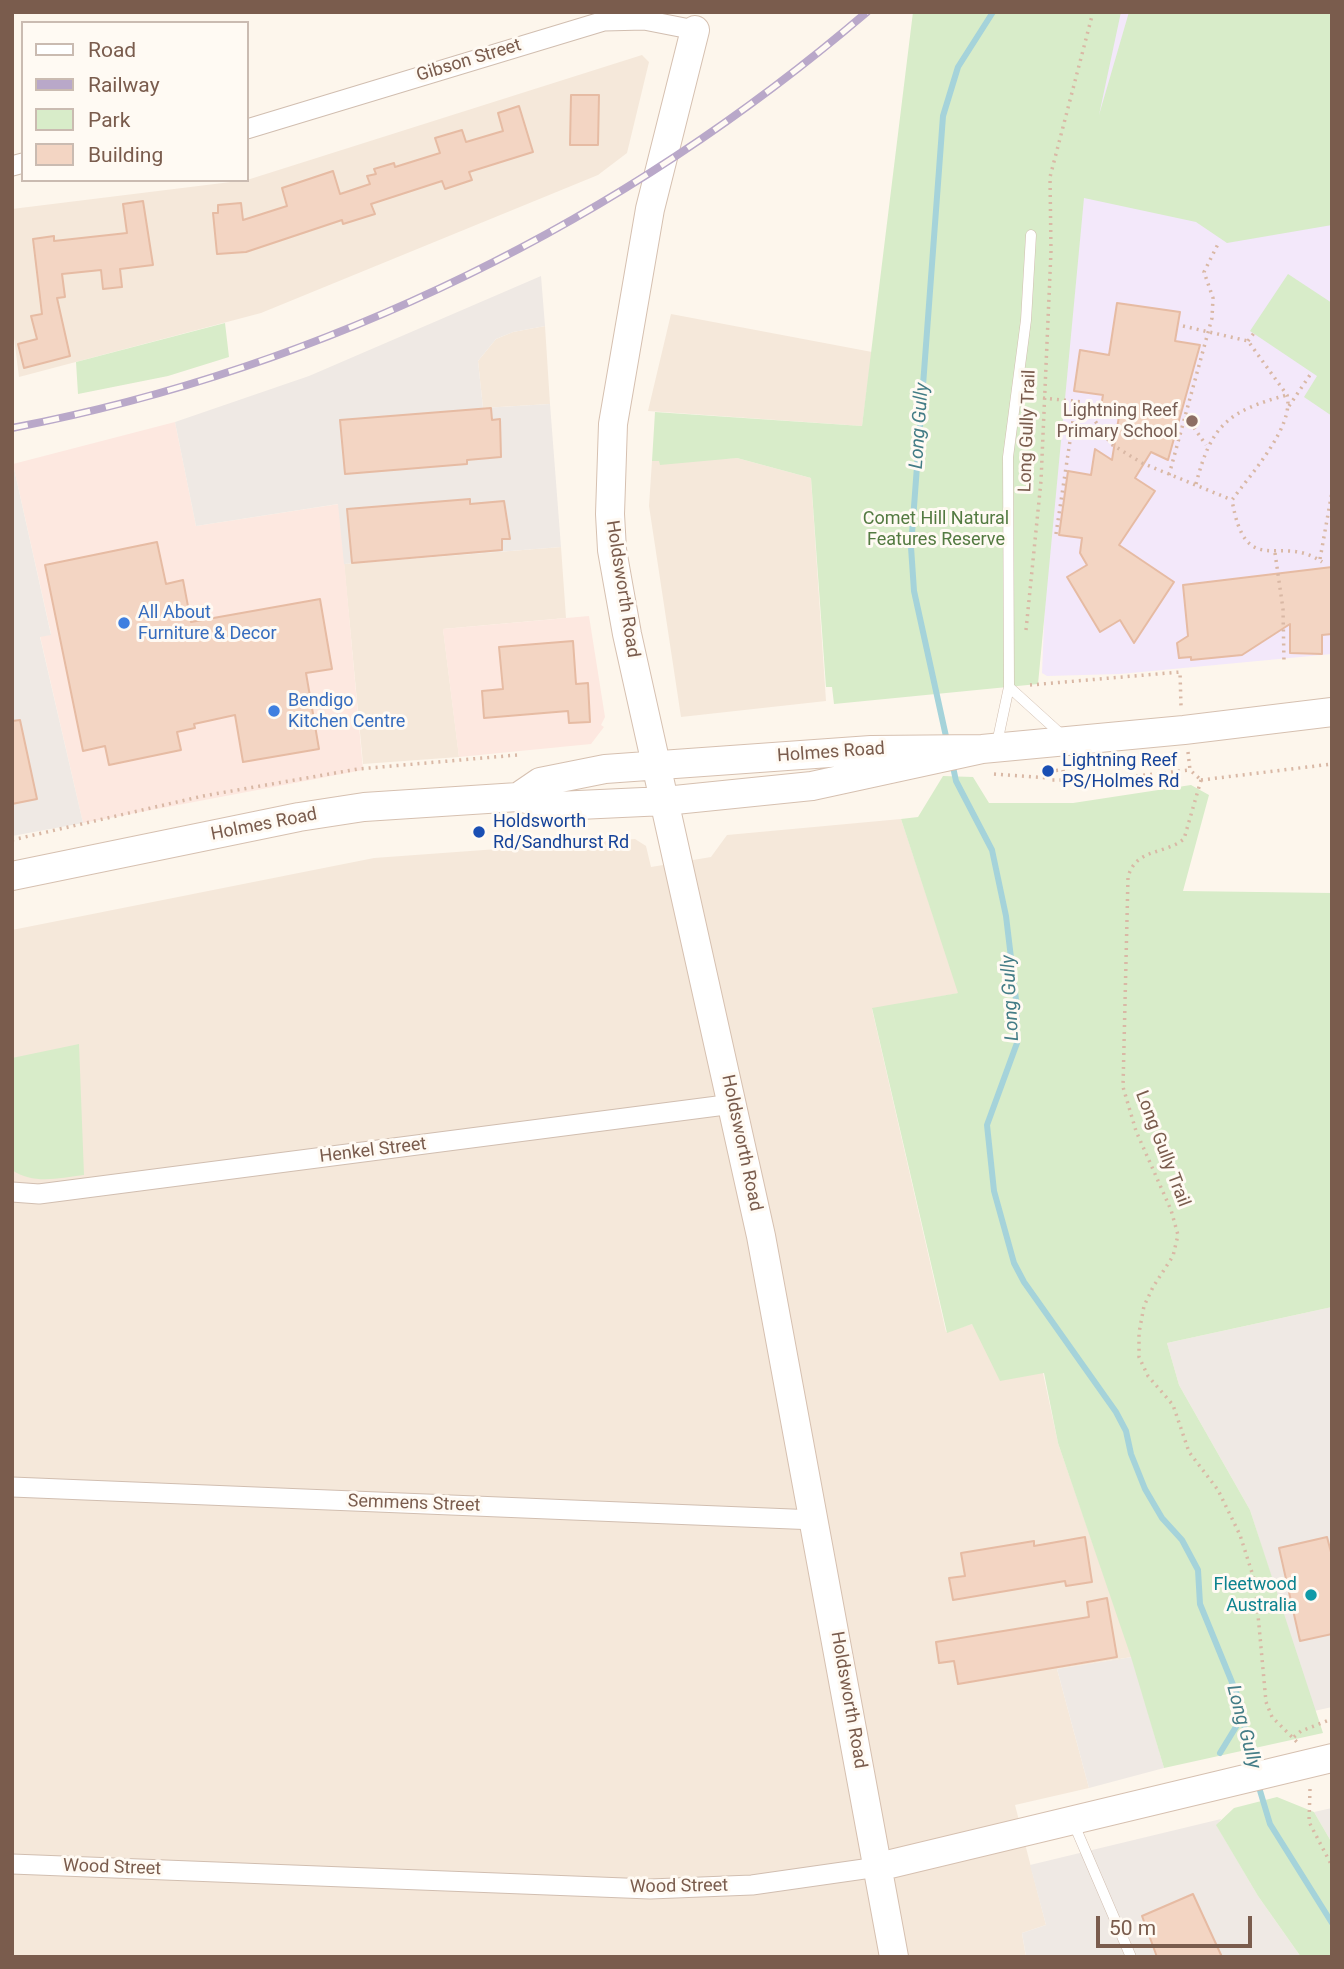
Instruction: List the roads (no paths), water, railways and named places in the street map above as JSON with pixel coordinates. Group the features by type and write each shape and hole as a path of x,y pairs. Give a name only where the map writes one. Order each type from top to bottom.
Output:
{"main road":[{"name":"Holdsworth Road","path":"696,21 657,178 613,424 610,514 612,550 626,634 733,1104 816,1520 894,1957"},
{"name":"Holmes Road","path":"12,877 320,813 518,797 557,806 665,801 812,786 964,754 1332,712"},
{"name":"Holmes Road","path":"518,797 540,782 606,769 964,754"},
{"name":"Wood Street","path":"878,1867 1332,1758"}],"street":[{"name":"Gibson Street","path":"248,129 604,21 696,21"},
{"name":"Henkel Street","path":"12,1192 39,1194 733,1104"},
{"name":"Semmens Street","path":"12,1487 816,1520"},
{"name":"Wood Street","path":"12,1864 650,1889 752,1885 878,1867"}],"lane":[{"path":"964,754 1009,687 1008,457 1023,342 1031,235"},
{"path":"1009,687 1068,741"},
{"path":"1073,1820 1131,1957"}],"waterway":[{"name":"Long Gully","path":"947,741 914,591 911,547 943,116 958,67 993,12"},
{"name":"Long Gully","path":"952,762 956,781 992,850 1006,916 1017,1008 1017,1043 987,1125 994,1191 1014,1263 1024,1282 1116,1412 1126,1431 1131,1454 1145,1489 1162,1518 1182,1540 1198,1570 1200,1604 1238,1697 1254,1770"},
{"path":"1220,1753 1242,1717"},
{"name":"Long Gully","path":"1258,1784 1270,1824 1332,1923"}],"railway":[{"path":"12,428 129,401 245,367 357,325 466,276 573,219 675,157 773,87 867,12"}],"place":[{"name":"Lightning Reef Primary School","path":"1192,421"},
{"name":"All About Furniture & Decor","path":"124,623"},
{"name":"Bendigo Kitchen Centre","path":"274,711"},
{"name":"Lightning Reef PS/Holmes Rd","path":"1048,771"},
{"name":"Holdsworth Rd/Sandhurst Rd","path":"479,832"},
{"name":"Fleetwood Australia","path":"1311,1595"}],"park label":[{"name":"Comet Hill Natural Features Reserve","path":"936,529"}]}
